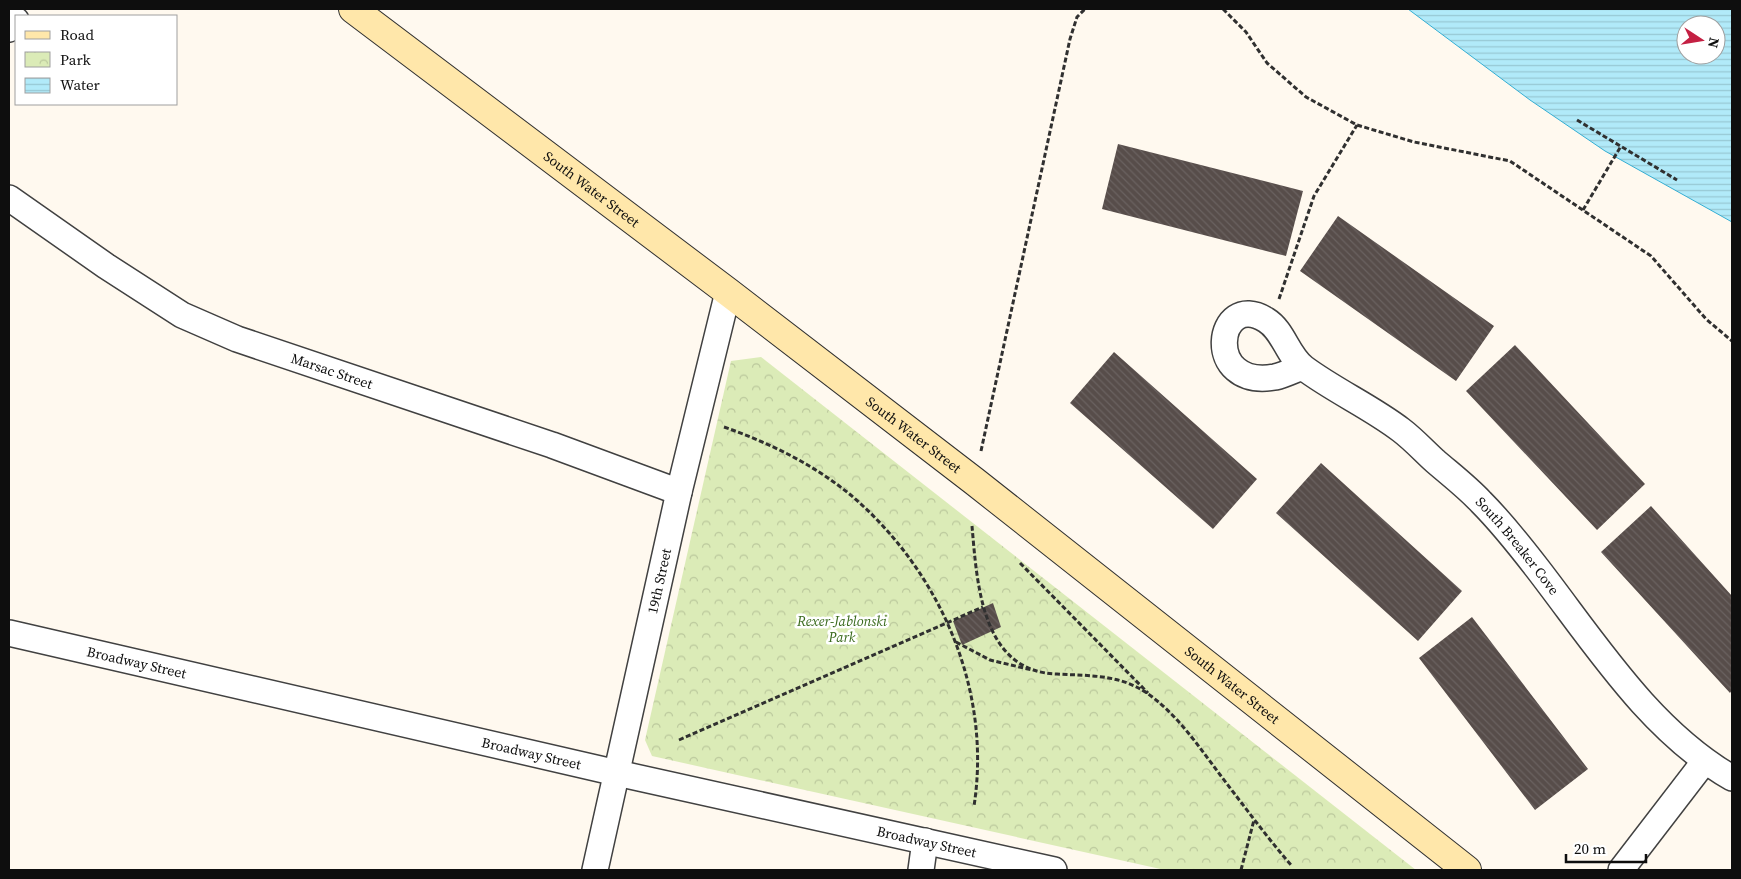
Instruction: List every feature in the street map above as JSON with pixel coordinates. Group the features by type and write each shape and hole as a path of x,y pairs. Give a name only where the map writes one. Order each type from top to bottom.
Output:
{"street":[{"name":"South Water Street","path":"353,9 728,292 974,481 1468,870"},
{"name":"Marsac Street","path":"9,198 106,266 189,319 237,339 552,445 679,492"},
{"name":"19th Street","path":"596,870 679,492 728,292"},
{"path":"1272,323 1258,315 1245,314 1232,321 1224,334 1223,348 1229,362 1240,372 1256,377 1275,377 1302,367"},
{"name":"South Breaker Cove","path":"1272,323 1302,367 1402,431 1481,502 1536,566 1631,691 1704,762 1732,778"},
{"name":"Broadway Street","path":"9,633 617,774 1054,870"},
{"path":"1620,870 1704,762"},
{"path":"921,870 925,841"}],"path":[{"path":"974,481 1070,39 1077,17 1085,9"},
{"path":"1223,9 1246,32 1267,63 1306,97 1357,125 1414,142 1510,161 1651,256 1706,319 1732,341"},
{"path":"1577,120 1677,180"},
{"path":"1272,323 1314,196 1357,125"},
{"path":"1583,210 1621,146"},
{"path":"724,426 786,452 853,497 896,542 920,575 948,622 956,642 975,716 979,771 974,806"},
{"path":"972,526 983,607 993,632 1008,654 1035,671"},
{"path":"1020,563 1199,745 1291,865"},
{"path":"679,740 983,607"},
{"path":"956,642 990,660 1055,674 1101,675 1130,684 1152,696"},
{"path":"1241,870 1254,819"}],"green space":[{"name":"Rexer-Jablonski Park","path":"761,357 1416,870 1165,870 652,756 645,740 731,361"}],"water":[{"path":"1408,9 1732,9 1732,222 1605,151 1530,100"}],"building":[{"path":"1118,144 1303,191 1286,256 1102,209"},
{"path":"1338,216 1494,326 1456,381 1300,271"},
{"path":"1515,345 1645,484 1597,530 1466,391"},
{"path":"1114,352 1257,479 1213,529 1070,403"},
{"path":"1321,463 1462,591 1418,641 1276,513"},
{"path":"1651,506 1732,596 1732,690 1730,693 1601,552"},
{"path":"993,603 1001,627 962,645 953,621"},
{"path":"1472,617 1588,769 1535,810 1419,658"}]}
